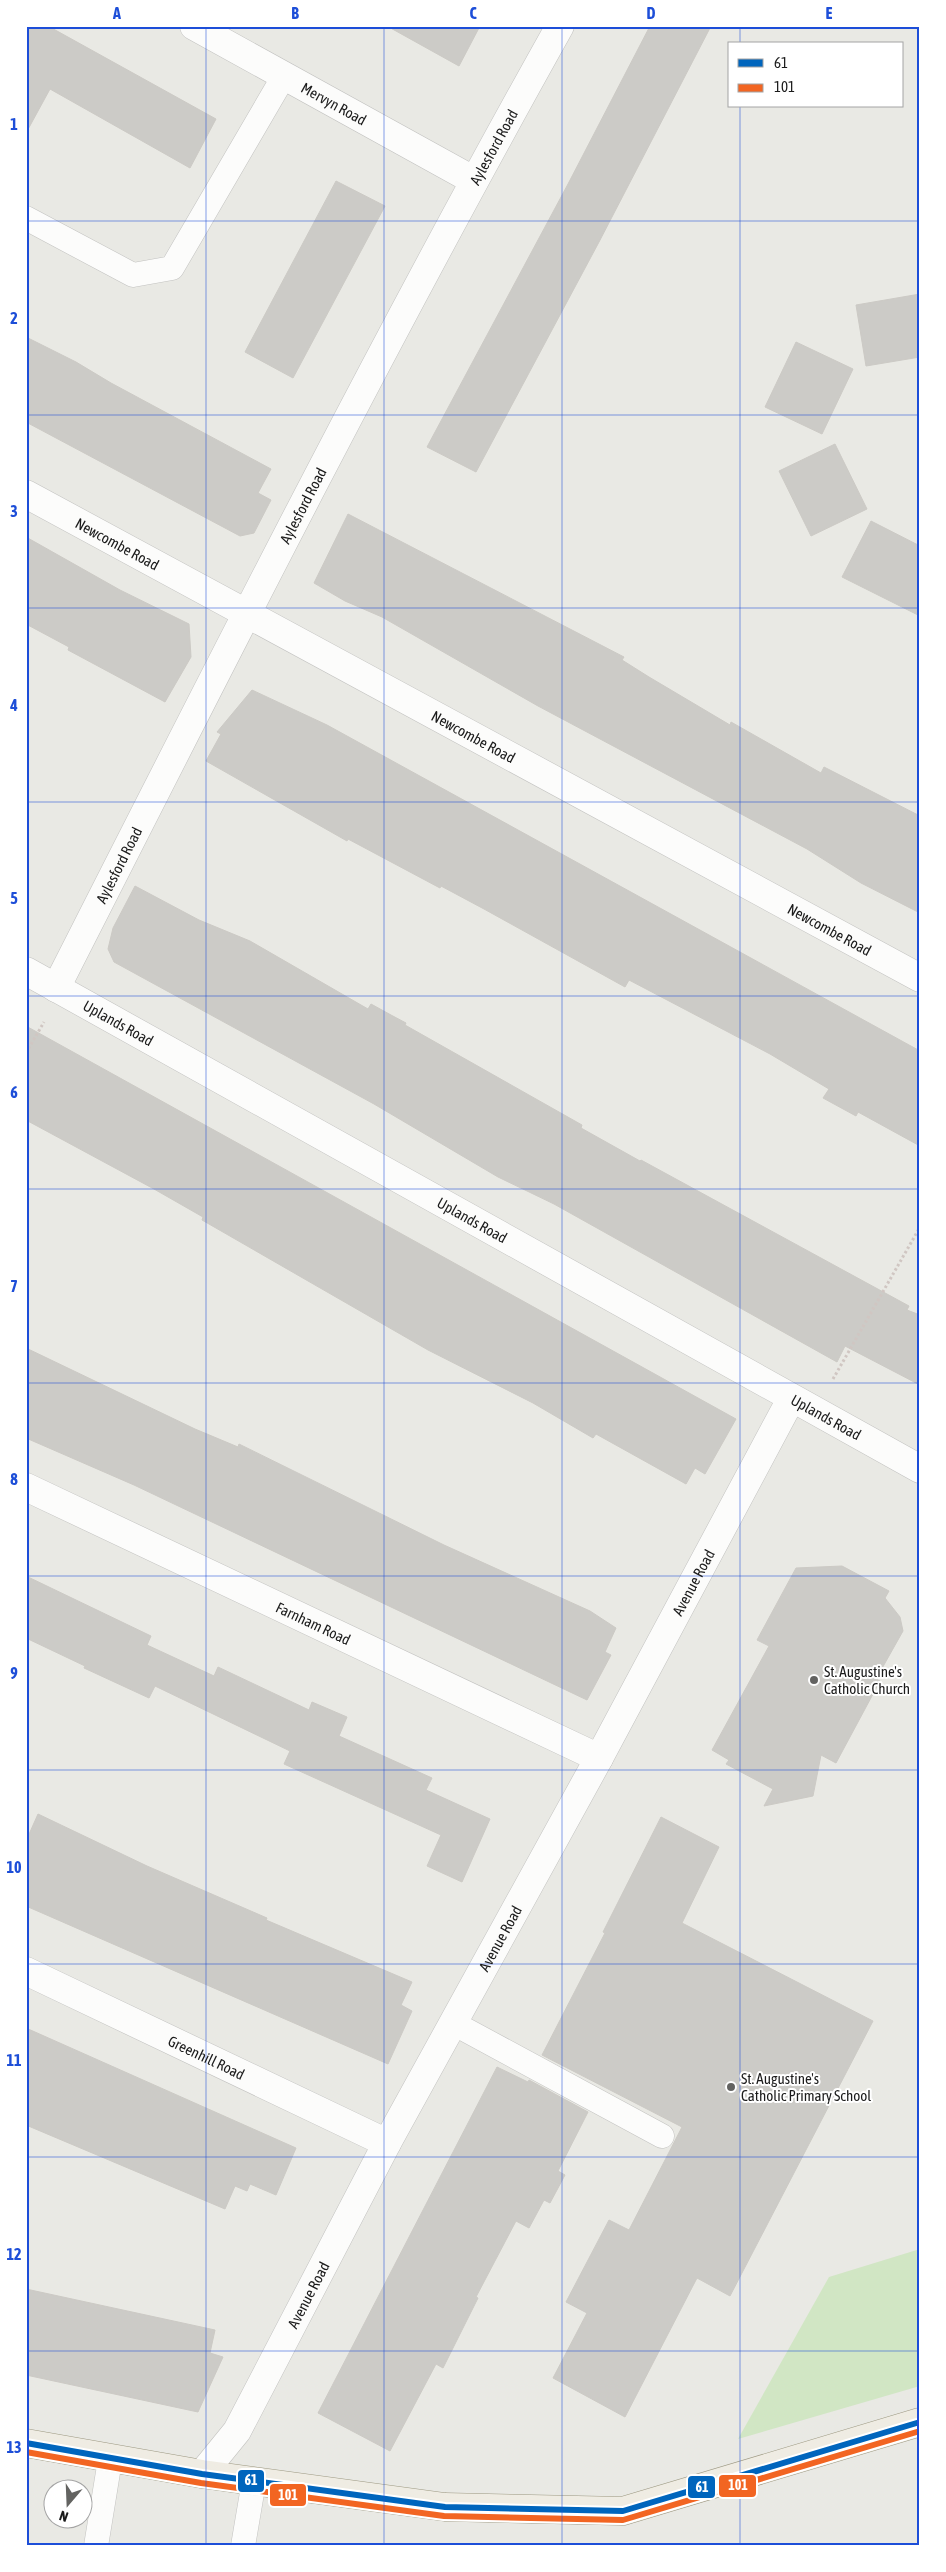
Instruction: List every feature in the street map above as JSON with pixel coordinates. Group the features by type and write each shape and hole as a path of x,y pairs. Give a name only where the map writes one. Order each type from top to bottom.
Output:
{"main road":[{"path":"26,2443 110,2460 445,2507 623,2511 920,2422"}],"street":[{"name":"Mervyn Road","path":"194,26 473,180"},
{"name":"Aylesford Road","path":"56,988 247,614 473,180 560,26"},
{"name":"Newcombe Road","path":"26,494 920,978"},
{"name":"Uplands Road","path":"26,972 920,1469"},
{"name":"Avenue Road","path":"202,2474 237,2431 387,2143 599,1758 803,1405"},
{"name":"Farnham Road","path":"26,1487 599,1758"},
{"name":"Greenhill Road","path":"26,1971 387,2143"}],"lane":[{"path":"26,218 133,275 172,268 284,76"},
{"path":"453,2023 662,2136"},
{"path":"96,2546 110,2460"},
{"path":"243,2546 254,2481"}],"path":[{"path":"803,1405 920,1228"}],"green space":[{"path":"920,2249 920,2386 738,2439 829,2277"}],"building":[{"path":"26,26 48,26 216,119 190,168 50,89 26,133"},
{"path":"387,26 480,26 459,66"},
{"path":"650,26 711,26 599,242 476,472 427,447"},
{"path":"336,181 385,206 293,378 245,352"},
{"path":"920,294 920,357 866,366 856,305"},
{"path":"26,337 76,362 111,383 271,469 258,493 271,500 254,533 240,536 26,422"},
{"path":"796,342 853,369 822,434 765,407"},
{"path":"835,444 867,509 811,536 779,471"},
{"path":"348,514 624,657 622,660 730,725 731,722 821,773 824,767 920,816 920,913 861,883 807,849 538,706 382,617 345,601 314,583"},
{"path":"871,521 920,546 920,616 842,577"},
{"path":"26,537 120,590 189,624 191,657 165,702 68,650 69,647 26,624"},
{"path":"252,690 327,725 920,1051 920,1146 858,1112 856,1116 823,1098 829,1089 770,1054 629,980 625,987 441,886 440,888 348,839 347,841 206,761 221,734 217,732"},
{"path":"135,886 199,920 250,941 368,1009 371,1004 582,1125 581,1128 909,1306 907,1310 920,1315 920,1385 845,1346 837,1362 554,1204 498,1177 374,1104 114,962 108,949 113,928"},
{"path":"26,1026 736,1419 705,1474 695,1468 686,1484 596,1434 593,1438 533,1403 428,1350 202,1220 203,1217 26,1120"},
{"path":"26,1348 195,1429 238,1447 239,1444 444,1545 590,1611 616,1628 605,1652 611,1655 587,1700 134,1485 26,1438"},
{"name":"St. Augustine's Catholic Church","path":"842,1566 889,1591 885,1598 900,1617 903,1631 876,1679 880,1681 836,1763 821,1755 813,1796 764,1806 773,1789 726,1764 729,1760 712,1750 769,1646 757,1640 796,1568"},
{"path":"26,1576 151,1636 147,1645 214,1676 218,1667 309,1710 312,1702 347,1717 339,1736 432,1778 426,1790 490,1819 462,1882 427,1866 441,1835 284,1764 290,1751 155,1686 149,1698 84,1668 85,1666 26,1638"},
{"path":"38,1814 147,1866 267,1918 266,1920 412,1982 401,2005 412,2011 388,2064 26,1906 26,1841"},
{"path":"661,1817 719,1847 682,1923 873,2021 730,2296 697,2278 625,2417 553,2378 587,2313 566,2302 609,2220 629,2230 682,2127 542,2055 605,1933 603,1932"},
{"path":"26,2028 296,2148 276,2195 250,2184 247,2191 235,2186 225,2209 26,2125"},
{"path":"497,2067 528,2082 529,2080 588,2112 558,2171 565,2175 550,2203 544,2200 529,2228 516,2221 476,2297 478,2298 443,2368 436,2364 390,2451 318,2413"},
{"path":"26,2289 215,2330 210,2353 223,2357 198,2412 26,2375"}],"transit line":[{"name":"61","path":"26,2443 202,2474 445,2507 623,2511 920,2422"},
{"name":"101","path":"26,2452 201,2483 444,2516 623,2520 920,2431"}],"place":[{"name":"St. Augustine's Catholic Church","path":"814,1680"},
{"name":"St. Augustine's Catholic Primary School","path":"731,2087"}]}
